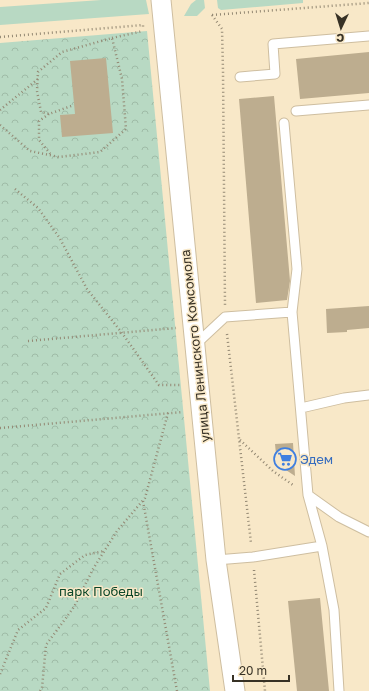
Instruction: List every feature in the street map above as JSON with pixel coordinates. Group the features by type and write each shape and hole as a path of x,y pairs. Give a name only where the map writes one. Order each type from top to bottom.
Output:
{"street":[{"name":"улица Ленинского Комсомола","path":"161,0 216,560 235,691"}],"lane":[{"path":"240,77 275,74 273,44 369,36"},
{"path":"296,111 369,105"},
{"path":"284,123 297,269 292,312 308,495 322,546 334,610 339,691"},
{"path":"195,345 225,317 292,312"},
{"path":"301,408 344,398 369,395"},
{"path":"308,495 339,517 369,532"},
{"path":"216,560 253,557 322,546"}],"path":[{"path":"235,407 225,317 222,29 212,15 369,3"},
{"path":"0,37 143,24"},
{"path":"49,114 41,112 37,91 38,72 62,52 143,31"},
{"path":"0,125 30,151 59,157 100,152 126,129 122,79 112,38"},
{"path":"0,110 38,79"},
{"path":"53,156 39,140 39,121 49,114 74,105"},
{"path":"15,189 38,208 59,237 88,289 122,333 158,386 185,386"},
{"path":"28,341 180,327"},
{"path":"0,428 188,412"},
{"path":"40,691 42,688 46,645 74,607 93,569 116,531 145,498 168,413"},
{"path":"240,440 273,471 308,495"},
{"path":"143,501 177,691"},
{"path":"0,674 18,630 46,608 60,574 85,555 104,551"}],"green space":[{"path":"101,0 146,0 149,14 0,25 0,7"},
{"path":"196,0 204,0 205,8 197,16 184,16 191,4"},
{"path":"217,0 303,0 303,3 221,10 218,8"},
{"name":"парк Победы","path":"147,31 210,691 0,691 0,43"}],"building":[{"path":"369,52 369,93 300,99 296,59"},
{"path":"106,58 113,133 62,137 60,115 75,114 70,61"},
{"path":"274,96 290,281 287,300 256,303 239,99"},
{"path":"369,306 369,328 347,330 347,332 327,333 326,309"},
{"name":"Эдем","path":"293,443 295,476 277,464 275,444"},
{"path":"320,598 329,691 297,691 288,601"}],"place":[{"name":"Эдем","path":"285,459"}]}
